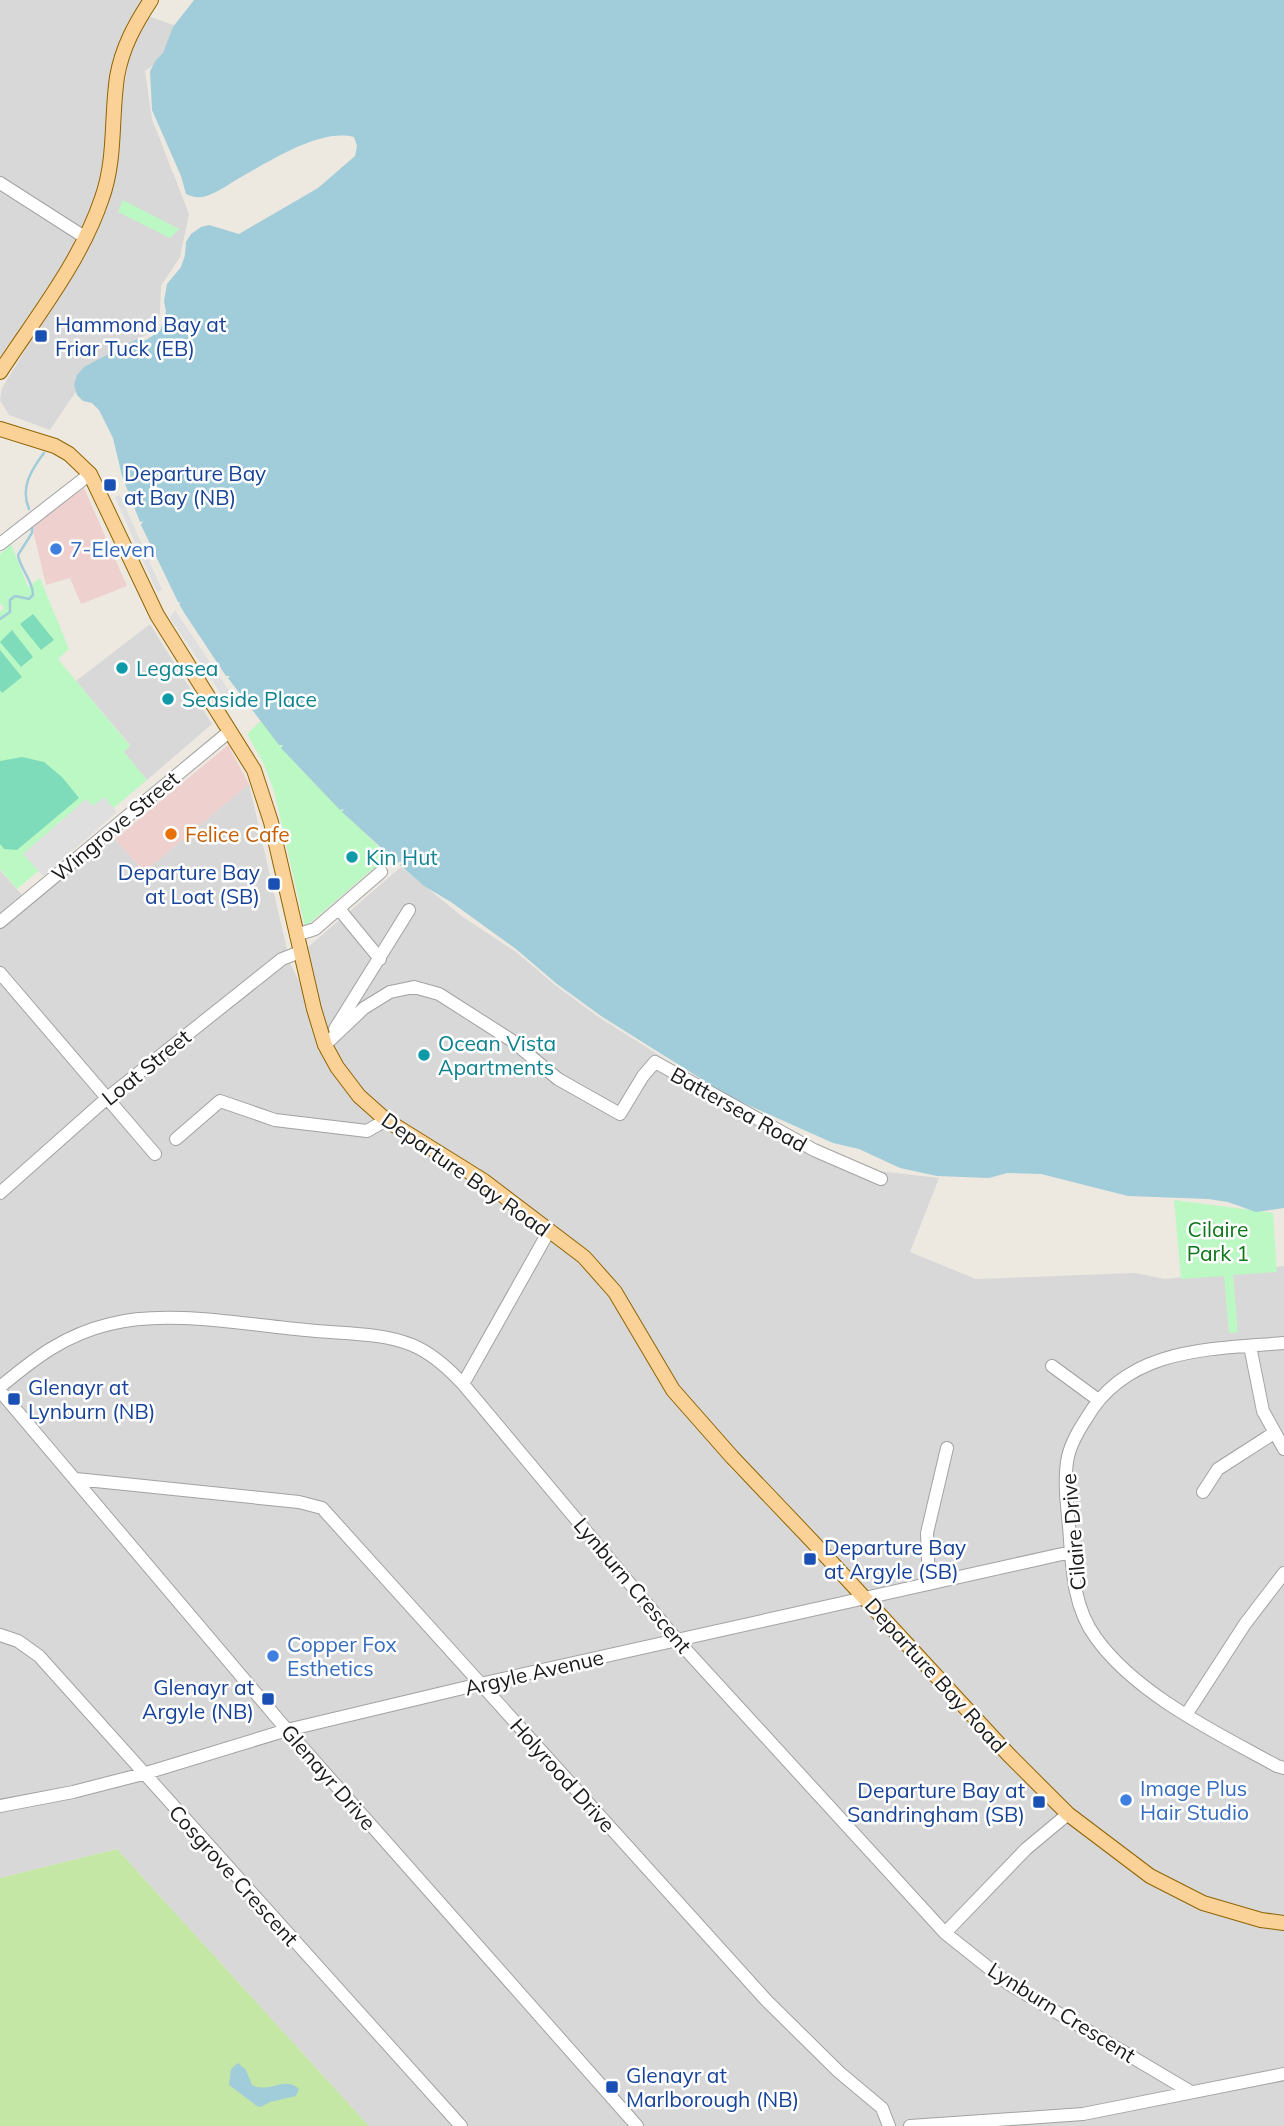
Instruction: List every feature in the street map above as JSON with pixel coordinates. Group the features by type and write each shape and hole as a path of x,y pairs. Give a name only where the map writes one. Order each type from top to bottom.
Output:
{"main road":[{"path":"0,372 86,238 110,170 117,78 124,48 151,0"},
{"path":"0,417 20,435"},
{"name":"Departure Bay Road","path":"0,429 69,454 90,474 157,615 254,771 271,822 300,952 325,1045 337,1067 359,1096 386,1120 484,1181 584,1257 615,1292 673,1390 1009,1755 1068,1814 1161,1882 1203,1903 1261,1920 1284,1923"}],"street":[{"path":"0,183 86,238"},
{"path":"0,544 90,474"},
{"name":"Wingrove Street","path":"0,922 230,731"},
{"path":"296,935 316,929 381,872"},
{"path":"339,909 380,959"},
{"path":"325,1045 409,910"},
{"name":"Loat Street","path":"1,1189 106,1099 282,959 300,952"},
{"path":"0,973 155,1154"},
{"name":"Battersea Road","path":"325,1045 365,1008 390,992 414,987 439,994 511,1040 558,1079 620,1114 643,1076 655,1062 814,1150 881,1179"},
{"path":"176,1139 220,1101 275,1120 367,1131 386,1120"},
{"path":"463,1384 550,1231"},
{"name":"Lynburn Crescent","path":"0,1389 39,1354 77,1335 110,1323 145,1318 184,1319 377,1337 412,1345 446,1366 463,1384 677,1640 945,1933 1009,1984 1191,2092"},
{"name":"Cilaire Drive","path":"1284,1343 1180,1353 1146,1364 1118,1380 1097,1399 1077,1433 1067,1461 1071,1552 1076,1591 1083,1615 1095,1637 1121,1667 1186,1715 1284,1768"},
{"path":"1250,1346 1263,1411 1284,1449"},
{"path":"1052,1366 1097,1399"},
{"name":"Glenayr Drive","path":"0,1389 287,1730 636,2126"},
{"path":"1203,1493 1218,1469 1273,1433"},
{"path":"929,1584 927,1533 947,1448"},
{"name":"Holyrood Drive","path":"76,1479 299,1502 322,1508 766,2000 839,2072 882,2108 889,2126"},
{"name":"Argyle Avenue","path":"0,1806 74,1792 287,1730 480,1684 1071,1552"},
{"path":"1186,1715 1245,1624 1284,1573"},
{"name":"Cosgrove Crescent","path":"0,1635 18,1641 39,1656 461,2126"},
{"path":"945,1933 1026,1849 1068,1814"},
{"path":"909,2126 1083,2114 1284,2074"}],"shaded area":[{"path":"0,0 147,0 135,17 105,174 79,245 0,356"},
{"path":"148,16 176,26 167,56 145,71 152,119 189,214 180,257 161,286 156,329 93,366 50,430 9,415 0,400 2,388 88,248 111,192 117,168 123,92 131,50"},
{"path":"84,488 127,586 81,604 70,578 46,585 32,526"},
{"path":"120,495 162,590 157,592 115,497"},
{"path":"175,610 230,692 226,701 170,618"},
{"path":"150,624 212,724 147,780 123,751 130,745 76,681"},
{"path":"228,745 249,784 144,872 115,839"},
{"path":"249,784 290,963 358,1099 582,1259 613,1293 670,1390 731,1469 811,1544 860,1597 291,1725 0,1383 0,870 28,902 115,839 144,872"},
{"path":"104,797 117,812 43,876 23,854 86,799 93,806"},
{"path":"401,867 463,917 516,952 600,1018 815,1153 845,1167 939,1178 910,1252 976,1279 1135,1273 1165,1279 1284,1266 1284,1921 1206,1901 1151,1875 1070,1813 733,1464 585,1255 387,1118 339,1066 313,996 308,947"},
{"path":"0,1396 282,1729 140,1773 457,2126 369,2126 117,1849 0,1878"},
{"path":"865,1602 1070,1818 1150,1879 1284,1926 1284,2126 465,2126 147,1776 293,1732"}],"green space":[{"path":"123,200 179,229 170,238 118,212"},
{"path":"11,544 28,587 40,578 69,649 58,659 130,746 124,752 147,780 17,889 0,869 0,612 4,608 0,603 0,554"},
{"path":"33,614 54,640 41,650 20,624"},
{"path":"12,630 33,657 21,667 0,642"},
{"path":"0,650 22,677 2,693 0,690"},
{"path":"261,721 301,769 388,856 305,927 274,791 263,762 247,734"},
{"path":"22,757 44,762 62,777 79,798 17,850 4,849 0,844 0,761"},
{"name":"Cilaire Park 1","path":"1174,1200 1273,1213 1277,1272 1233,1275 1238,1332 1229,1333 1224,1276 1181,1279"},
{"path":"117,1849 369,2126 0,2126 0,1878"}],"water":[{"path":"194,0 1284,0 1284,1208 1256,1212 1228,1202 1208,1199 1128,1196 1041,1174 1007,1173 989,1178 937,1176 900,1168 859,1149 833,1143 730,1097 601,1016 557,984 516,949 424,886 400,865 400,861 398,863 342,812 344,809 340,810 281,748 283,745 279,745 228,678 230,676 226,676 179,604 181,603 178,602 141,525 143,521 140,522 122,476 113,438 99,410 77,395 74,385 77,375 84,367 137,339 146,340 160,331 166,312 164,301 167,284 181,267 186,242 191,234 209,225 239,234 318,188 355,156 357,146 354,137 325,138 294,149 211,194 198,197 186,194 181,176 152,110 150,71 163,53 173,27"},
{"path":"238,2063 246,2070 252,2085 294,2085 299,2089 296,2096 257,2106 229,2085 231,2069"}],"waterway":[{"path":"29,509 26,487 31,473 44,453"},
{"path":"0,619 10,612 10,600 15,596 29,599 33,595 18,555 32,533 32,527"}],"place":[{"name":"Hammond Bay at Friar Tuck (EB)","path":"41,336"},
{"name":"Departure Bay at Bay (NB)","path":"110,485"},
{"name":"7-Eleven","path":"56,549"},
{"name":"Legasea","path":"122,668"},
{"name":"Seaside Place","path":"168,699"},
{"name":"Felice Cafe","path":"171,834"},
{"name":"Kin Hut","path":"352,857"},
{"name":"Departure Bay at Loat (SB)","path":"274,884"},
{"name":"Ocean Vista Apartments","path":"424,1055"},
{"name":"Glenayr at Lynburn (NB)","path":"14,1399"},
{"name":"Departure Bay at Argyle (SB)","path":"810,1559"},
{"name":"Copper Fox Esthetics","path":"273,1656"},
{"name":"Glenayr at Argyle (NB)","path":"268,1699"},
{"name":"Image Plus Hair Studio","path":"1126,1800"},
{"name":"Departure Bay at Sandringham (SB)","path":"1039,1802"},
{"name":"Glenayr at Marlborough (NB)","path":"612,2087"}]}
